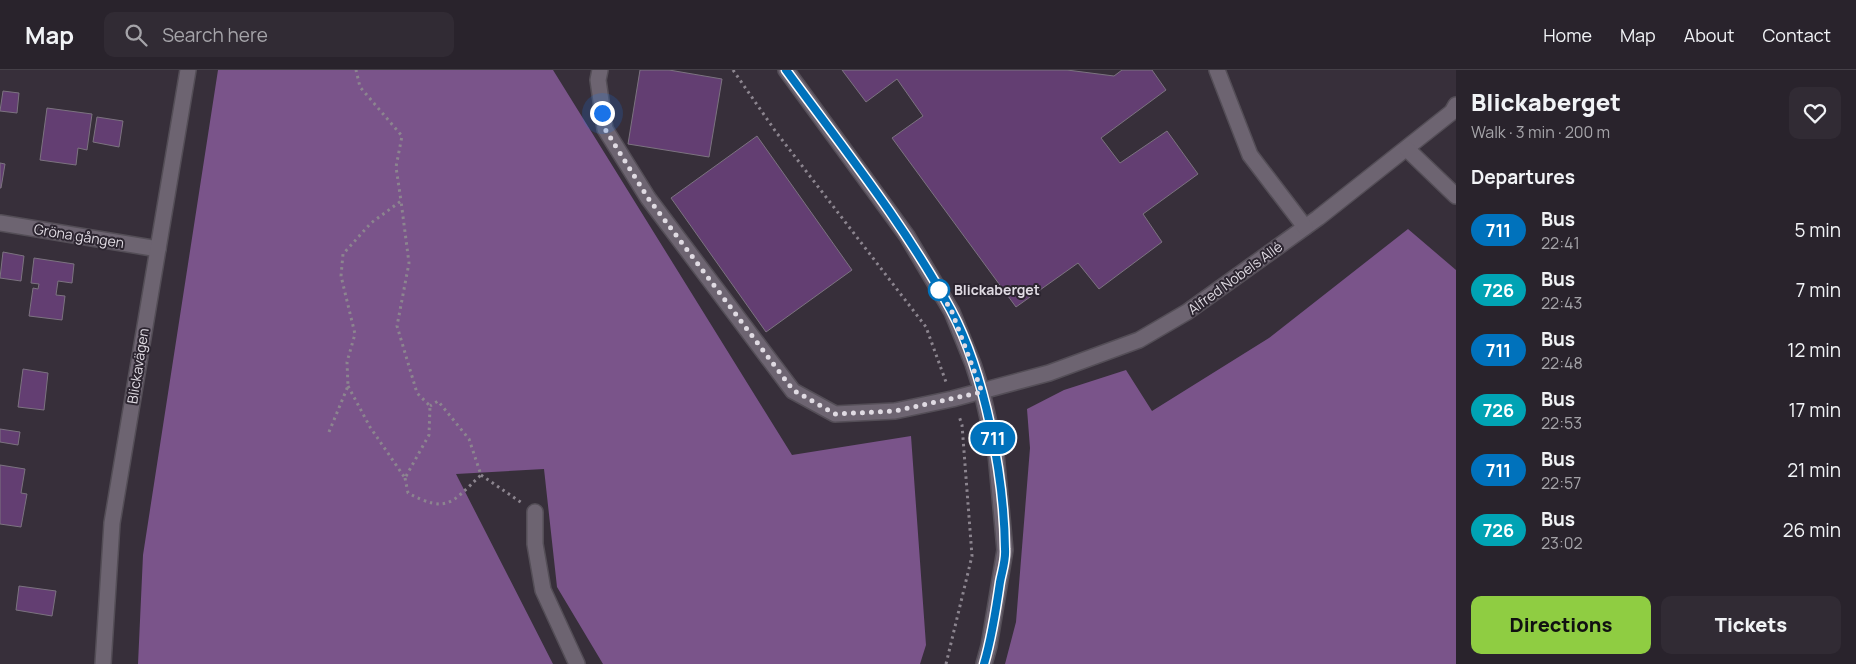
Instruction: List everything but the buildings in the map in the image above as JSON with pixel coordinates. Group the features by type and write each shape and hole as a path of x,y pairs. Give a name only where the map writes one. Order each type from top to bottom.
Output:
{"street":[{"name":"Blickavägen","path":"104,664 112,523 188,70"},
{"name":"Alfred Nobels Allé","path":"600,70 598,80 605,129 648,198 793,390 835,414 895,411 982,392 1049,373 1139,340 1187,312 1305,228 1407,149 1452,112 1456,105"},
{"path":"786,70 907,236 952,312 982,392 996,454 1006,550 990,646 984,664"},
{"path":"1217,70 1250,155 1305,228"},
{"path":"1407,149 1456,196"},
{"name":"Gröna gången","path":"0,223 158,249"},
{"path":"535,512 535,544 543,590 577,664"}],"path":[{"path":"356,70 360,87 402,136 396,168 409,263 397,326 417,393 430,406 429,434 406,478"},
{"path":"733,70 776,132 926,327 962,425 972,556 946,664"},
{"path":"329,432 348,386 347,362 355,334 341,276 343,254 370,224 401,201"},
{"path":"348,386 370,427 406,478 408,493 430,505 452,502 481,475"},
{"path":"430,406 438,401 469,440 481,475 535,512"}],"shaded area":[{"path":"218,70 553,70 792,455 911,436 926,645 920,664 603,664 557,587 544,469 456,474 553,664 138,664 143,555"},
{"path":"1408,229 1456,270 1456,664 1005,664 1016,622 1030,448 1027,409 1064,390 1126,370 1152,411 1269,338"}],"bus line":[{"name":"711","path":"786,70 907,236 952,312 973,364 982,392 996,454 1006,550 990,646 984,664"}],"place":[{"name":"Blickaberget","path":"939,290"}],"route":[{"path":"602,113 605,129 648,198 793,390 835,414 895,411 982,392 952,312 939,290"}]}
